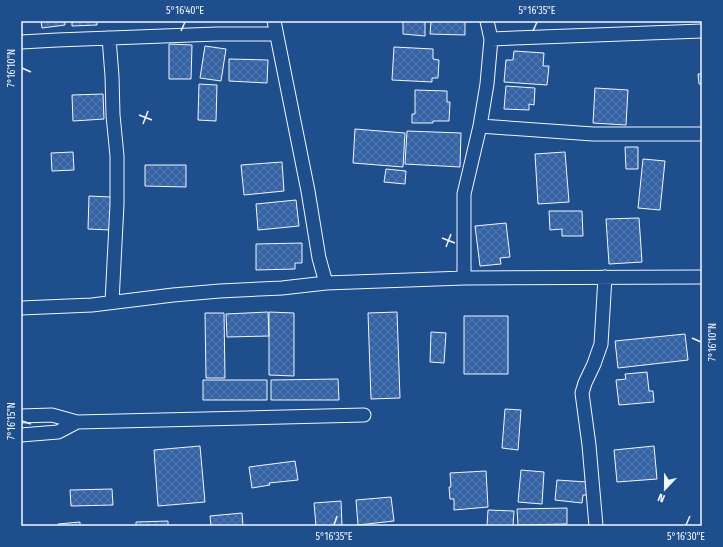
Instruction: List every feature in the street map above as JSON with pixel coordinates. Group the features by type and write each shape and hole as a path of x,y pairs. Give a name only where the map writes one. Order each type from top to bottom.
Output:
{"street":[{"path":"464,278 464,194 480,126 487,84 491,39 487,21"},
{"path":"21,42 217,34 275,27 308,191 319,258 326,283"},
{"path":"491,39 702,31"},
{"path":"109,38 113,115 117,156 117,204 112,302"},
{"path":"480,126 593,134 702,134"},
{"path":"596,526 589,445 582,393 601,344 605,277"},
{"path":"21,308 66,307 220,291 282,288 326,283 464,278 702,277"},
{"path":"21,416 52,415 77,422 364,415"},
{"path":"21,435 58,432 77,422"}],"building":[{"path":"41,21 65,21 65,25 42,28"},
{"path":"72,21 97,21 97,25 72,26"},
{"path":"403,21 425,21 425,36 403,34"},
{"path":"431,21 465,21 465,35 430,34"},
{"path":"169,44 192,45 191,79 169,79"},
{"path":"205,46 226,49 221,81 200,78"},
{"path":"394,47 433,49 433,59 439,60 438,78 432,78 432,82 392,80"},
{"path":"514,51 544,53 543,66 549,66 547,85 504,82 506,60 513,60"},
{"path":"229,59 268,60 267,83 229,81"},
{"path":"698,74 702,74 702,84 699,84"},
{"path":"199,84 217,85 216,121 198,120"},
{"path":"506,86 535,88 534,105 529,104 529,110 504,109"},
{"path":"595,88 628,90 626,125 593,123"},
{"path":"415,90 447,91 447,102 450,102 449,121 412,123 412,114 415,114"},
{"path":"103,94 104,119 73,121 72,95"},
{"path":"355,129 405,133 403,167 353,163"},
{"path":"407,131 461,133 460,167 405,164"},
{"path":"625,147 638,147 638,169 626,169"},
{"path":"73,152 74,170 52,171 51,153"},
{"path":"565,152 569,202 538,204 535,154"},
{"path":"643,159 665,161 660,210 638,208"},
{"path":"282,162 284,191 244,195 241,165"},
{"path":"145,165 186,165 186,187 145,186"},
{"path":"386,169 406,171 405,184 384,182"},
{"path":"89,196 111,197 110,230 88,229"},
{"path":"296,200 299,226 258,230 256,204"},
{"path":"549,211 582,211 583,236 562,236 562,229 550,230"},
{"path":"639,218 642,262 609,264 606,219"},
{"path":"506,223 510,257 500,258 501,264 480,266 475,226"},
{"path":"302,243 302,263 295,263 295,269 256,270 256,244"},
{"path":"268,312 269,336 227,337 226,314"},
{"path":"269,312 294,313 294,376 269,375"},
{"path":"397,312 400,398 371,399 368,313"},
{"path":"205,313 224,313 225,378 206,378"},
{"path":"464,316 508,316 508,374 464,374"},
{"path":"431,332 446,333 444,363 430,362"},
{"path":"685,334 688,360 618,368 615,341"},
{"path":"647,372 649,391 653,391 654,402 619,405 616,380 626,379 625,374"},
{"path":"338,379 339,400 271,400 271,380"},
{"path":"203,380 267,380 267,400 203,400"},
{"path":"505,409 521,410 518,450 502,448"},
{"path":"200,446 205,502 158,506 154,450"},
{"path":"654,446 657,479 617,482 614,450"},
{"path":"295,461 298,480 269,483 270,485 252,488 249,467"},
{"path":"521,470 544,472 542,504 518,502"},
{"path":"486,471 488,507 454,510 454,499 450,499 450,473"},
{"path":"557,480 587,482 587,495 583,495 582,503 555,500"},
{"path":"112,489 113,505 71,506 70,490"},
{"path":"391,497 394,521 358,525 356,500"},
{"path":"341,501 342,526 316,526 314,503"},
{"path":"567,508 567,524 518,525 517,509"},
{"path":"488,510 514,511 513,526 487,526"},
{"path":"242,513 243,526 211,526 210,516"},
{"path":"168,521 168,526 136,526 136,522"},
{"path":"80,522 80,526 58,526 58,524"}]}
